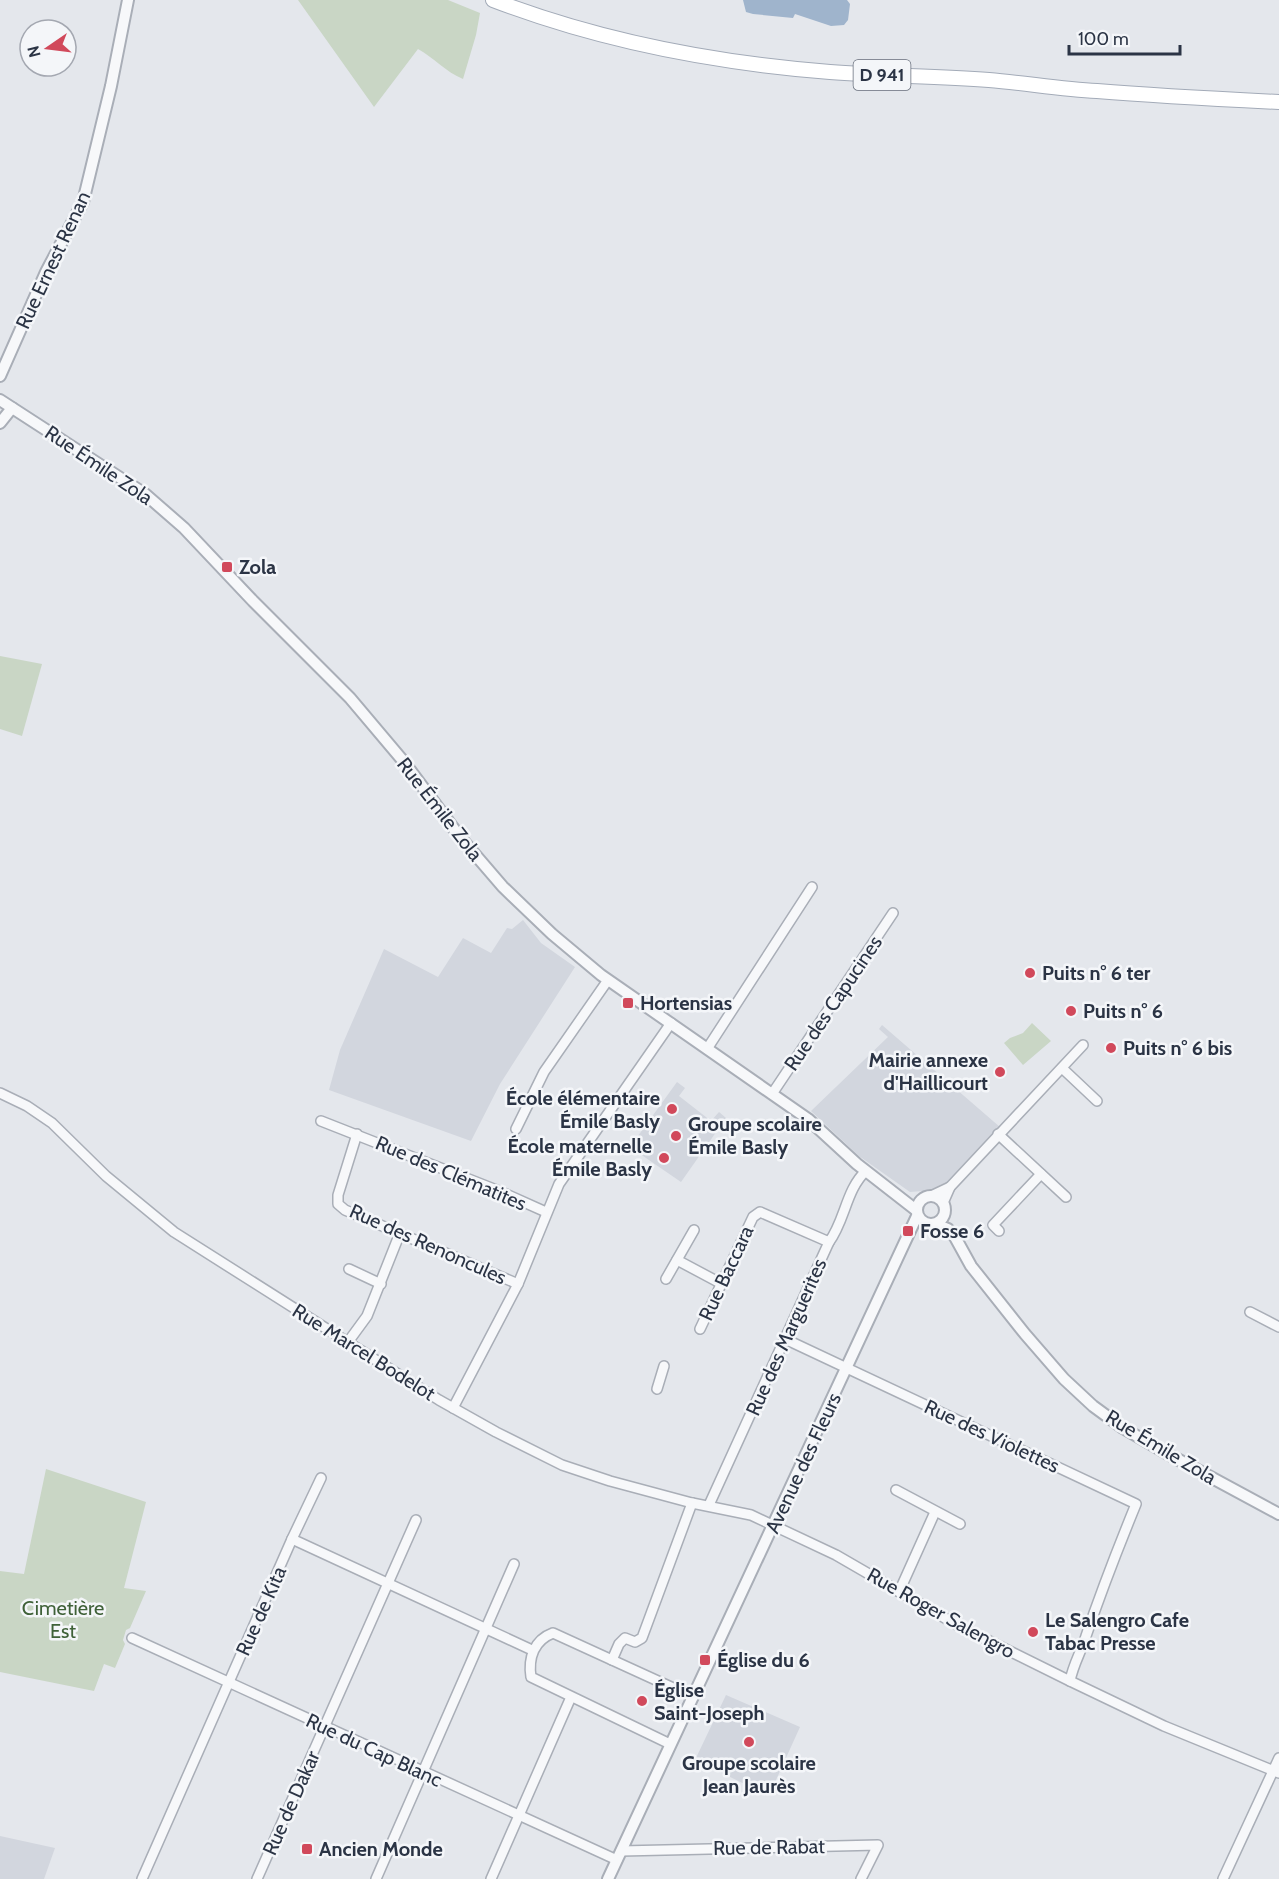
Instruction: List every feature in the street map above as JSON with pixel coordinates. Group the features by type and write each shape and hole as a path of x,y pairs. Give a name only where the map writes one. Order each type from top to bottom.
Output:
{"main road":[{"name":"D 941","path":"493,0 560,23 642,45 721,60 838,73 988,80 1095,91 1279,102"}],"street":[{"name":"Rue Ernest Renan","path":"0,376 46,272 83,202 111,86 128,0"},
{"name":"Rue Émile Zola","path":"0,400 145,494 184,528 350,698 404,762 460,837 503,887 552,934 608,980 808,1119 866,1172 900,1196 919,1216"},
{"path":"0,423 12,408"},
{"path":"707,1049 812,887"},
{"name":"Rue des Capucines","path":"772,1094 893,913"},
{"path":"516,1129 543,1072 608,980"},
{"path":"453,1408 518,1284 546,1212 567,1170 670,1023"},
{"path":"950,1187 942,1220 936,1224 919,1216 927,1197 950,1187 1083,1045"},
{"path":"1062,1068 1097,1101"},
{"name":"Rue Marcel Bodelot","path":"0,1093 27,1106 52,1123 106,1176 174,1232 453,1408 562,1465 610,1481 692,1503 751,1515 774,1525"},
{"name":"Rue des Clématites","path":"321,1121 546,1212"},
{"name":"Rue des Renoncules","path":"357,1134 338,1204 345,1210 518,1284"},
{"path":"998,1134 1066,1197"},
{"name":"Rue des Marguerites","path":"709,1505 829,1242 835,1234 857,1179 866,1172"},
{"path":"999,1231 993,1225 1041,1174"},
{"name":"Rue Émile Zola","path":"900,1196 927,1197"},
{"path":"927,1197 938,1198 944,1208"},
{"name":"Rue Émile Zola","path":"944,1208 957,1230 971,1266 1064,1379 1123,1428 1166,1454 1279,1514"},
{"name":"Rue Baccara","path":"700,1329 753,1217 760,1212 829,1242"},
{"name":"Avenue des Fleurs","path":"608,1879 919,1216"},
{"name":"Rue Émile Zola","path":"936,1224 948,1229 965,1253"},
{"path":"666,1279 694,1230"},
{"path":"348,1342 367,1316 400,1233"},
{"path":"677,1260 722,1284"},
{"path":"349,1269 381,1284"},
{"path":"1250,1312 1279,1327"},
{"name":"Rue des Violettes","path":"785,1339 1136,1504 1108,1570 1085,1640 1072,1668 1070,1681"},
{"path":"657,1389 664,1366"},
{"name":"Rue de Kita","path":"142,1879 321,1478"},
{"path":"896,1490 960,1524"},
{"path":"612,1660 619,1644 625,1638 635,1642 642,1638 692,1503"},
{"path":"899,1592 935,1512"},
{"name":"Rue de Dakar","path":"257,1879 416,1520"},
{"name":"Rue Roger Salengro","path":"774,1525 836,1555 960,1626 1070,1681 1164,1726 1276,1772"},
{"path":"292,1539 532,1650"},
{"path":"376,1879 514,1564"},
{"path":"670,1744 531,1677 529,1666 532,1650 544,1636 553,1633 693,1697"},
{"name":"Rue du Cap Blanc","path":"132,1638 423,1773 520,1816 619,1855"},
{"path":"491,1879 571,1697"},
{"path":"1223,1879 1276,1772 1279,1758"},
{"name":"Rue de Rabat","path":"619,1855 878,1845 861,1879"}],"shaded area":[{"path":"523,920 541,943 575,967 500,1084 471,1141 329,1090 340,1050 384,949 438,977 463,938 491,953 507,928 512,929"},
{"path":"882,1025 1008,1134 950,1196 936,1190 910,1192 859,1156 811,1111 888,1037 879,1029"},
{"name":"Groupe scolaire Émile Basly","path":"677,1082 685,1088 679,1096 711,1121 719,1112 726,1118 681,1182 630,1147"},
{"name":"Groupe scolaire Jean Jaurès","path":"726,1695 800,1727 771,1791 762,1787 759,1791 695,1760"},
{"path":"0,1836 55,1848 44,1879 0,1879"}],"green space":[{"path":"298,0 448,0 480,13 463,79 418,49 374,107"},
{"path":"0,656 42,664 22,736 0,729"},
{"path":"1032,1023 1051,1041 1023,1065 1004,1043 1023,1033"},
{"name":"Cimetière Est","path":"46,1469 146,1502 124,1588 146,1591 130,1628 126,1630 123,1640 125,1644 115,1668 104,1664 94,1691 0,1672 0,1571 24,1574"}],"water":[{"path":"743,0 847,0 850,4 848,20 844,25 831,26 795,14 793,18 746,12"}],"place":[{"name":"Zola","path":"227,567"},
{"name":"Puits n° 6 ter","path":"1030,973"},
{"name":"Hortensias","path":"628,1003"},
{"name":"Puits n° 6","path":"1071,1011"},
{"name":"Puits n° 6 bis","path":"1111,1048"},
{"name":"Mairie annexe d'Haillicourt","path":"1000,1072"},
{"name":"École élémentaire Émile Basly","path":"672,1109"},
{"name":"Groupe scolaire Émile Basly","path":"676,1136"},
{"name":"École maternelle Émile Basly","path":"664,1158"},
{"name":"Fosse 6","path":"908,1231"},
{"name":"Le Salengro Cafe Tabac Presse","path":"1033,1632"},
{"name":"Église du 6","path":"705,1660"},
{"name":"Église Saint-Joseph","path":"642,1701"},
{"name":"Groupe scolaire Jean Jaurès","path":"749,1742"},
{"name":"Ancien Monde","path":"307,1849"}]}
